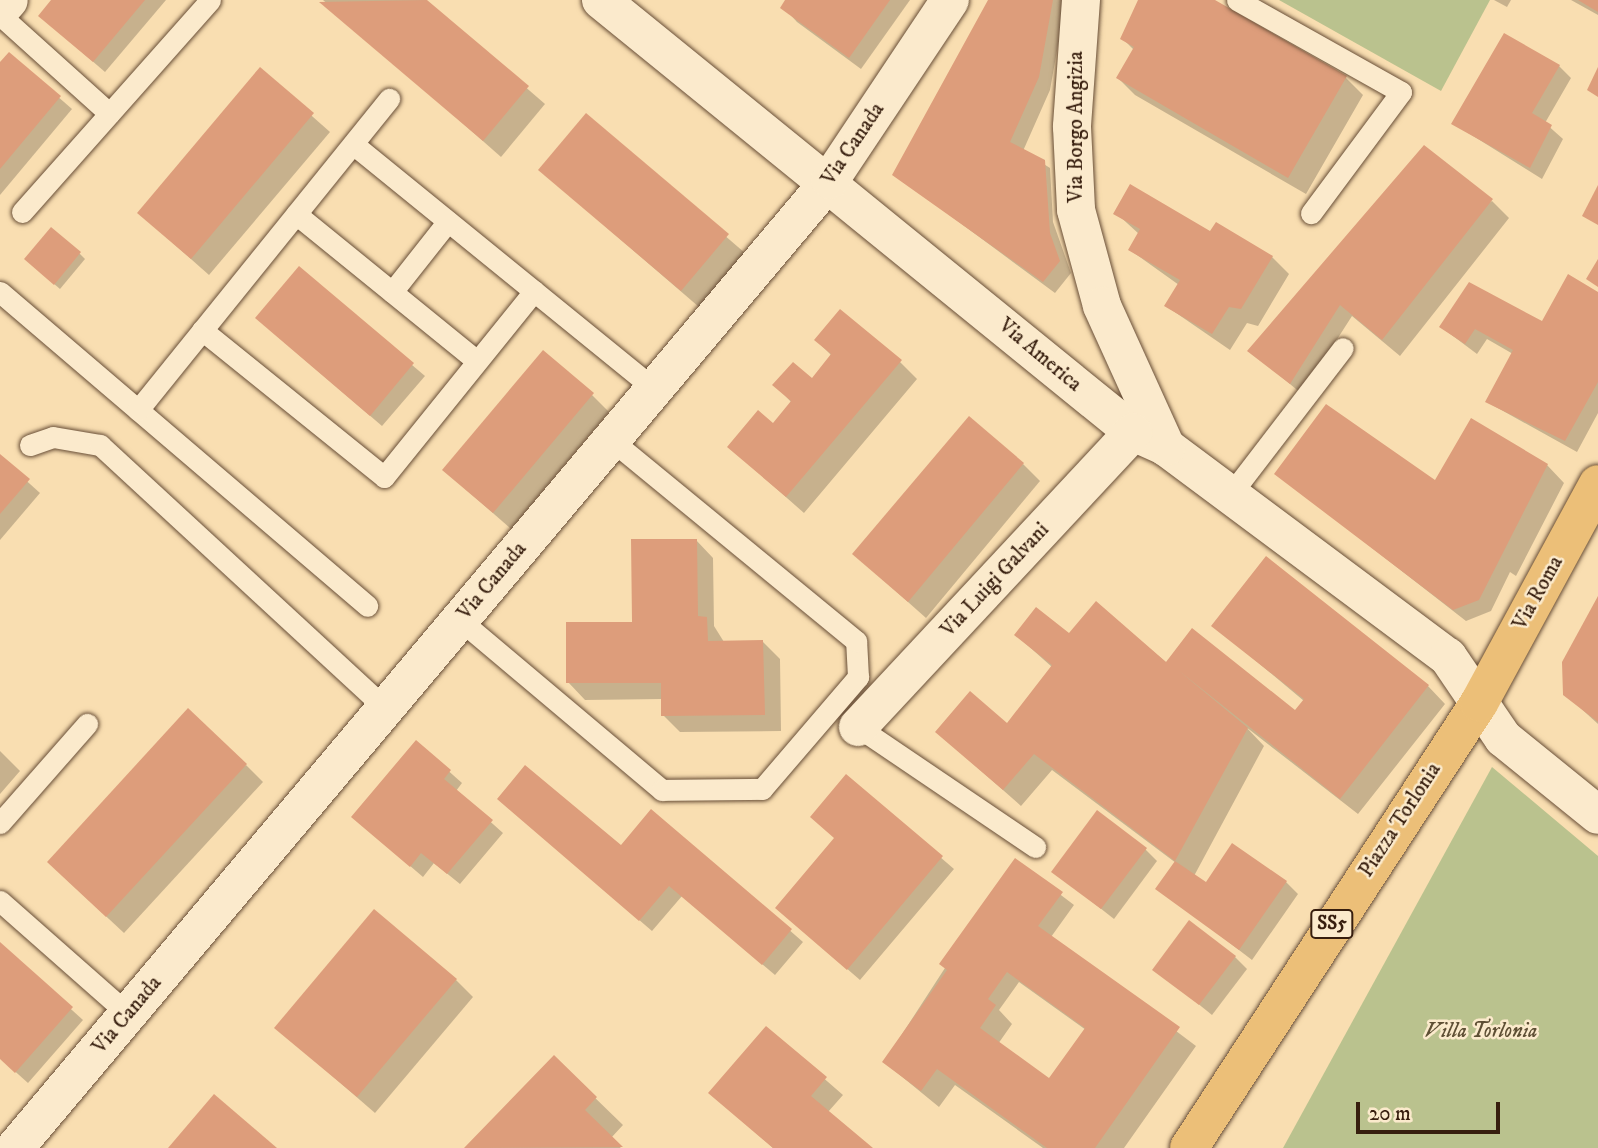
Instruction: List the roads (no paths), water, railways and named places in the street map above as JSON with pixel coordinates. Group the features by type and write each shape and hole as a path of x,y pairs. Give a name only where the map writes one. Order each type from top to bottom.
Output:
{"main road":[{"name":"Via Roma","path":"1479,703 1598,484"},
{"name":"Piazza Torlonia","path":"1189,1148 1479,703"}],"street":[{"path":"0,10 9,0"},
{"name":"Via America","path":"601,0 830,180 1149,440 1230,495 1448,657 1479,703"},
{"name":"Via Canada","path":"11,1141 128,1014 830,180 950,0"},
{"name":"Via Borgo Angizia","path":"1081,0 1072,127 1076,210 1102,306 1149,440"},
{"name":"Via Luigi Galvani","path":"858,727 1149,440"},
{"path":"1479,703 1503,738 1598,815"}],"lane":[{"path":"22,212 210,0"},
{"path":"1237,0 1401,92 1311,212"},
{"path":"0,15 109,113"},
{"path":"138,410 389,99"},
{"path":"353,144 655,389"},
{"path":"296,214 478,361"},
{"path":"391,292 448,221"},
{"path":"202,330 384,477 534,291"},
{"path":"0,292 367,606"},
{"path":"1230,495 1343,348"},
{"path":"30,445 53,437 100,445 385,708"},
{"path":"460,620 662,790 762,789 858,677 856,641 611,440"},
{"path":"0,823 88,724"},
{"path":"858,727 1035,847"},
{"path":"0,901 128,1014"}],"park label":[{"name":"Villa Torlonia","path":"1481,1031"}]}
